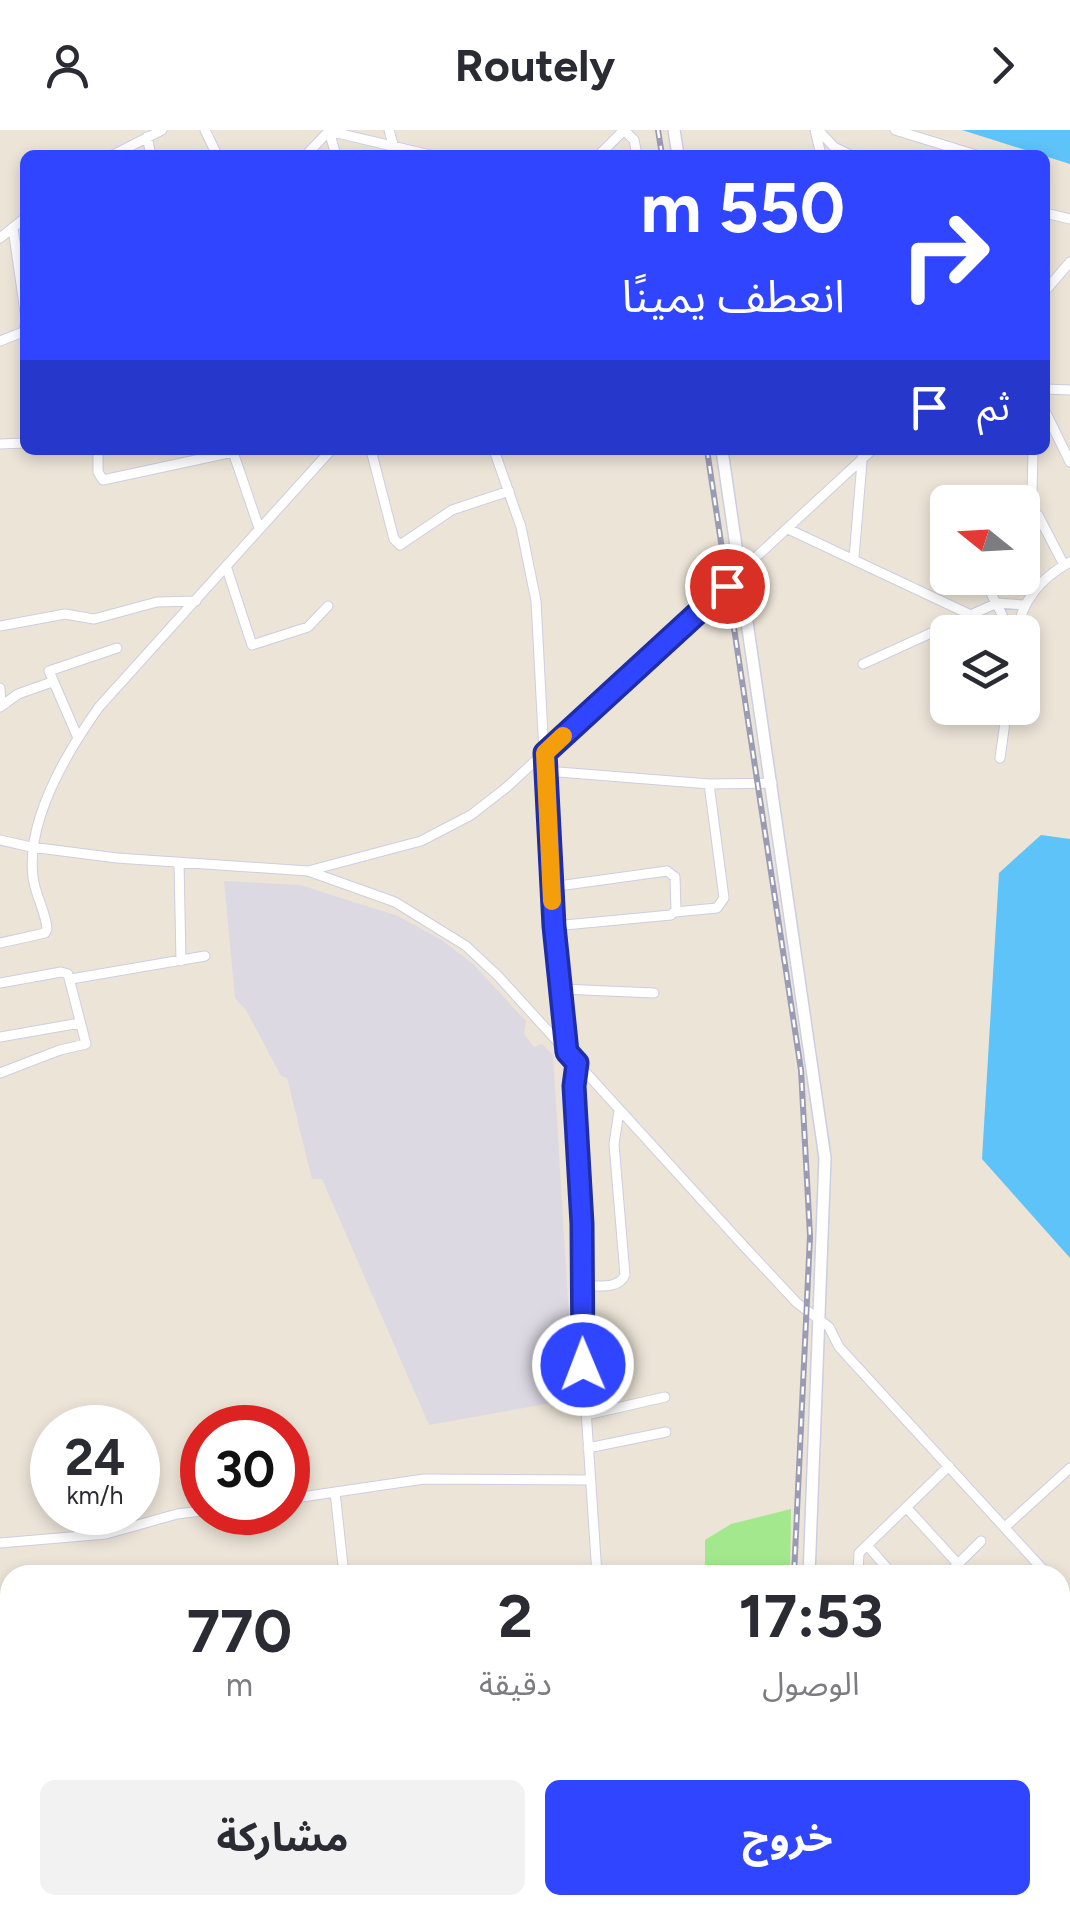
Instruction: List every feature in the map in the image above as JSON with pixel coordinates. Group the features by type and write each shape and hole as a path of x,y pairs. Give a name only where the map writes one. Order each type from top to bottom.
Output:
{"street":[{"path":"126,130 142,140 148,150"},
{"path":"123,150 162,130"},
{"path":"310,150 328,130 395,150"},
{"path":"389,130 395,150"},
{"path":"604,150 622,130 631,135 636,150"},
{"path":"816,130 840,150"},
{"path":"895,130 960,150"},
{"path":"0,238 20,222"},
{"path":"13,228 20,277"},
{"path":"1050,285 1070,262"},
{"path":"1050,421 1070,462"},
{"path":"98,455 98,472 104,480 215,455"},
{"path":"234,455 260,528"},
{"path":"0,943 45,933 47,929 33,879 32,848 59,772 78,738 99,707 326,455"},
{"path":"373,455 393,534 400,545 452,510 509,492"},
{"path":"496,455 530,564 536,601 554,926 567,1052"},
{"path":"723,455 826,1158 809,1565"},
{"path":"0,840 32,848 308,870 392,851 432,836 471,816 545,753 742,573 862,455"},
{"path":"854,558 862,455"},
{"path":"1032,485 1033,455"},
{"path":"1020,615 1048,576 1067,564 1040,517"},
{"path":"788,529 971,615 996,603 1024,605"},
{"path":"226,566 252,645 308,626 328,606"},
{"path":"992,595 1003,615"},
{"path":"0,613 0,627 65,614 104,618 157,602 196,601"},
{"path":"863,664 930,634"},
{"path":"78,738 49,674 52,668 118,648"},
{"path":"0,688 1,706 52,682"},
{"path":"1000,758 1005,725"},
{"path":"546,771 709,784 772,783"},
{"path":"554,926 717,908 724,898 709,784"},
{"path":"179,862 181,961"},
{"path":"308,870 395,902 466,946 498,976 797,1303 829,1327 839,1348 1039,1565"},
{"path":"552,887 670,872 678,892 675,912"},
{"path":"71,979 206,956"},
{"path":"0,983 61,972 71,979 85,1046 60,1050 0,1073"},
{"path":"562,989 654,993"},
{"path":"0,1037 80,1023"},
{"path":"577,1063 574,1086 586,1415 595,1565"},
{"path":"584,1286 614,1285 625,1275 614,1144 619,1112"},
{"path":"586,1415 665,1398"},
{"path":"588,1448 666,1432"},
{"path":"858,1565 859,1553 949,1466"},
{"path":"1005,1528 1070,1468"},
{"path":"310,1496 424,1479 590,1480"},
{"path":"335,1492 343,1565"},
{"path":"906,1508 958,1564 981,1540"},
{"path":"0,1543 106,1534 180,1514"},
{"path":"867,1545 884,1565"}],"shaded area":[{"path":"224,881 300,885 398,916 440,939 472,963 526,1021 524,1034 534,1047 542,1044 553,1055 574,1399 429,1425 322,1179 312,1179 287,1078 281,1076 246,1010 235,998"}],"green space":[{"path":"791,1509 790,1565 705,1565 705,1540 731,1524"}],"water":[{"path":"962,130 1070,130 1070,164 1050,158 1050,150 1026,150"},
{"path":"1041,835 1070,839 1070,1258 982,1159 999,873"}],"railway":[{"path":"658,130 661,150"},
{"path":"708,455 801,1070 810,1236 794,1565"}],"slow traffic":[{"path":"552,901 545,753 563,736"}],"route":[{"path":"583,1365 584,1286 574,1086 577,1063 567,1052 554,926 545,753 727,586"}]}
